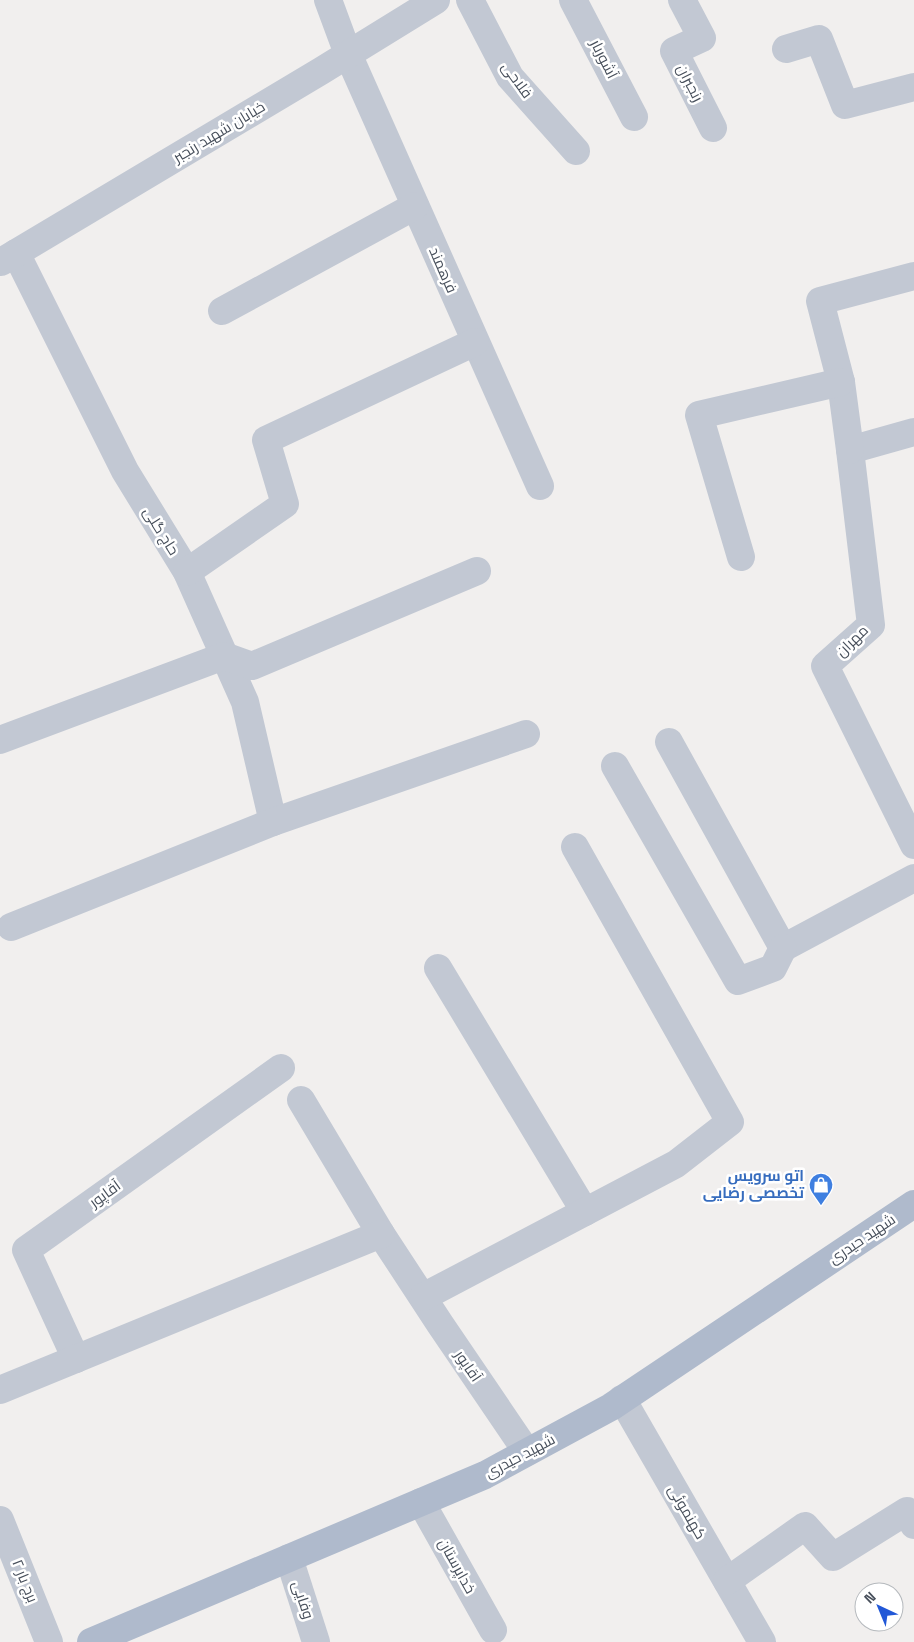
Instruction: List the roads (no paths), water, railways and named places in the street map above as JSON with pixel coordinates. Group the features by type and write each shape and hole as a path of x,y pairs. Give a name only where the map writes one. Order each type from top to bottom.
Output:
{"main road":[{"name":"شهید حیدری","path":"100,1640 485,1475 611,1407 914,1204"}],"street":[{"name":"فرهمند","path":"328,0 348,54 540,486"},
{"name":"خیابان شهید رنجبر","path":"8,258 436,0"},
{"name":"فلاحی","path":"470,0 510,77 576,151"},
{"name":"آشوربار","path":"573,0 634,117"},
{"name":"رنجبران","path":"682,0 702,38 674,50 713,128"},
{"path":"786,49 819,39 845,105 914,87"},
{"path":"222,311 415,206"},
{"name":"حاج گلی","path":"8,258 125,471 187,572 245,702 273,822"},
{"path":"914,276 820,301 841,382 850,450 914,432"},
{"path":"187,572 285,504 266,440 475,342"},
{"path":"741,557 699,415 841,382"},
{"name":"مهران","path":"850,450 871,625 824,666 914,845"},
{"path":"0,740 224,656 252,666 477,571"},
{"path":"11,927 273,822 526,734"},
{"path":"670,742 782,948"},
{"path":"615,766 738,981 773,968 782,948 914,878"},
{"path":"423,1297 676,1164 730,1122 575,847"},
{"path":"438,968 585,1212"},
{"name":"آقاپور","path":"76,1359 26,1250 281,1068"},
{"name":"آقاپور","path":"300,1100 381,1234 527,1452"},
{"path":"0,1390 381,1234"},
{"name":"کهنموئی","path":"622,1399 757,1633"},
{"name":"خداپرستان","path":"421,1502 493,1630"},
{"path":"727,1581 805,1526 833,1557 907,1511 914,1526"},
{"name":"برج بار ۲","path":"0,1520 49,1642"},
{"name":"وفایی","path":"289,1558 316,1642"}],"place":[{"name":"اتو سرویس تخصصی رضایی","path":"821,1206"}]}
